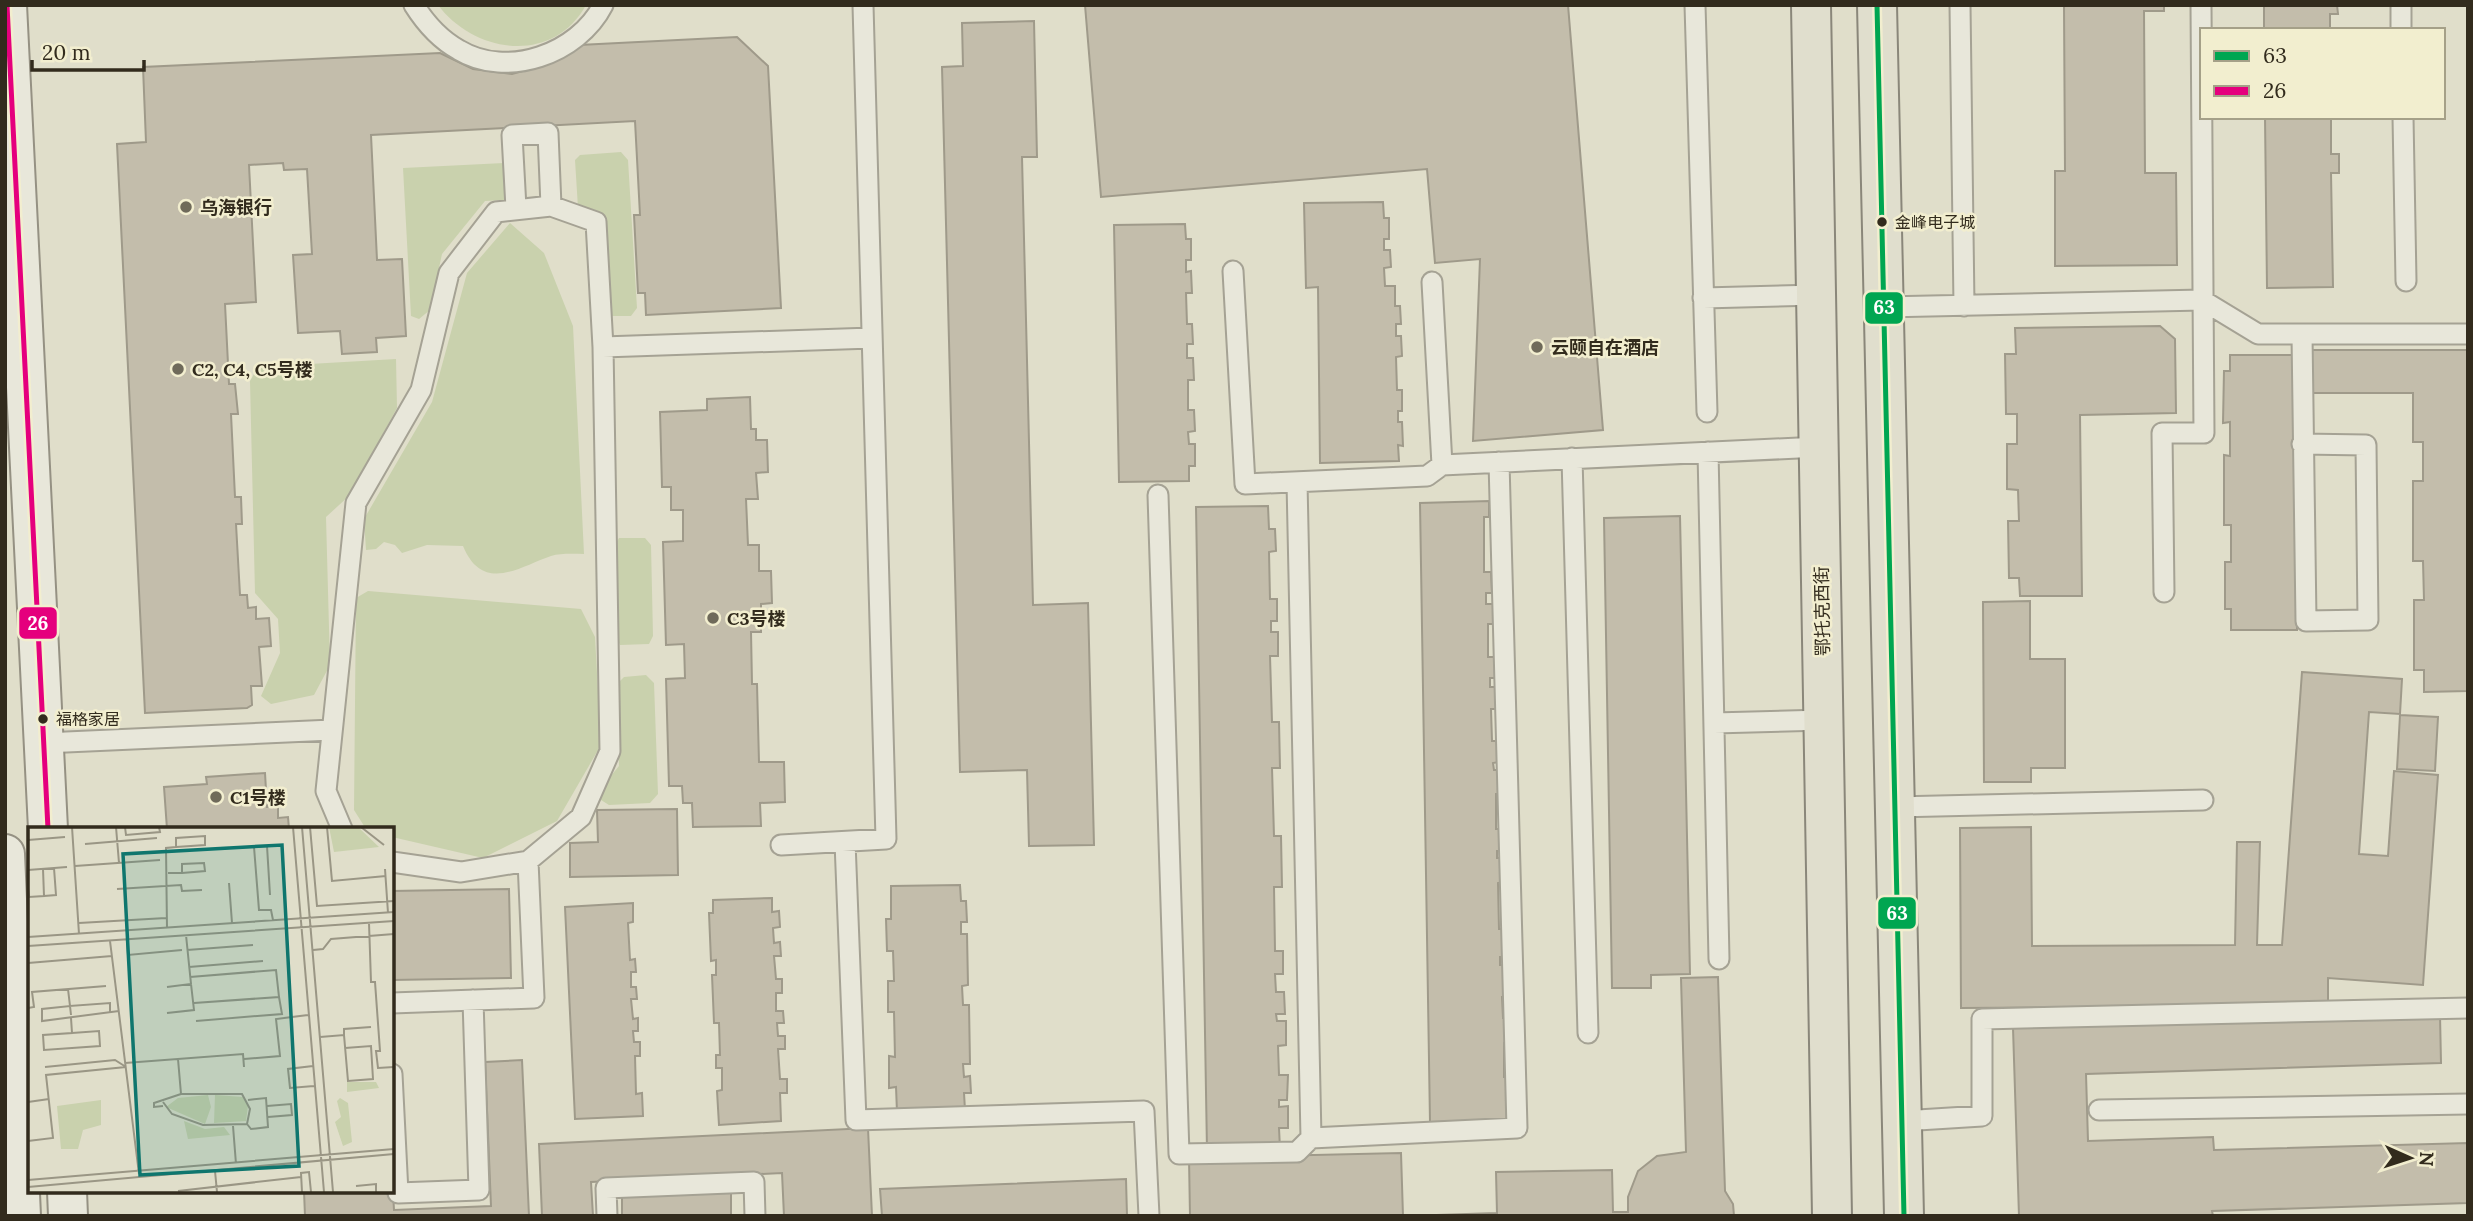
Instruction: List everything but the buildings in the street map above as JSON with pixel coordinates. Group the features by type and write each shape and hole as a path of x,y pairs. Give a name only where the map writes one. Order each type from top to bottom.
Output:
{"main road":[{"name":"鄂托克西街","path":"1811,5 1832,1216"},
{"path":"1877,5 1904,1216"}],"street":[{"path":"6,5 48,827"},
{"path":"5,854 21,1216"},
{"path":"67,1193 68,1216"}],"lane":[{"path":"414,5 430,29 461,52 497,62 535,60 569,44 596,18 603,5"},
{"path":"781,845 886,839 863,5"},
{"path":"1695,5 1707,412"},
{"path":"1960,5 1964,306"},
{"path":"2201,5 2201,28"},
{"path":"2400,5 2401,28"},
{"path":"2164,592 2162,433 2204,433 2201,119"},
{"path":"2403,119 2406,281"},
{"path":"516,208 512,135 548,133 551,206"},
{"path":"341,827 326,791 356,503 421,390 449,273 496,212 551,206 596,222 603,347 610,751 581,817 528,861 461,872 394,862"},
{"path":"1233,271 1245,484 1427,476 1441,465 1819,447"},
{"path":"1432,282 1441,465"},
{"path":"1703,298 1816,295"},
{"path":"1884,307 2202,300 2258,334 2468,334"},
{"path":"2302,334 2302,444 2306,621 2368,620 2366,445 2302,444"},
{"path":"603,347 872,338"},
{"path":"1707,452 1719,959"},
{"path":"1572,458 1588,1033"},
{"path":"1158,495 1180,1154 1297,1152 1311,1138 1517,1128 1499,462"},
{"path":"1297,482 1311,1138"},
{"path":"1714,723 1824,720"},
{"path":"44,743 332,730"},
{"path":"1895,807 2203,800"},
{"path":"845,842 856,1120 1144,1111 1149,1216"},
{"path":"394,1003 534,999 528,861"},
{"path":"394,1114 398,1193 479,1190 474,1000"},
{"path":"1902,1121 1982,1116 1982,1019 2468,1008"},
{"path":"2099,1110 2468,1104"},
{"path":"607,1216 606,1188 754,1182 755,1216"}],"green space":[{"path":"438,5 586,5 572,24 554,37 534,44 514,46 492,42 472,34 454,22"},
{"path":"621,152 628,160 637,308 631,316 607,316 602,217 578,208 575,160 580,155"},
{"path":"504,163 506,200 485,201 442,254 430,310 419,319 411,316 403,168"},
{"path":"510,223 544,253 573,326 584,554 555,555 514,570 491,573 471,561 463,546 427,545 402,553 395,545 384,542 376,549 366,550 364,519 432,402 467,273"},
{"path":"396,359 397,408 350,495 326,517 330,665 314,695 271,704 261,696 280,653 278,619 255,593 250,381 258,367"},
{"path":"619,538 645,538 651,545 653,636 649,644 620,645 616,637 614,547"},
{"path":"368,591 581,609 595,637 601,745 557,821 483,858 394,837 394,827 365,827 354,810 356,598"},
{"path":"646,675 654,683 658,794 650,803 609,805 601,800 601,788 619,766 616,685 624,677"}],"transit line":[{"name":"26","path":"7,5 48,827"},
{"name":"63","path":"1877,5 1904,1216"}],"place":[{"name":"乌海银行","path":"186,207"},
{"name":"金峰电子城","path":"1882,222"},
{"name":"云颐自在酒店","path":"1537,347"},
{"name":"C2, C4, C5号楼","path":"178,369"},
{"name":"C3号楼","path":"713,618"},
{"name":"福格家居","path":"43,719"},
{"name":"C1号楼","path":"216,797"}]}
